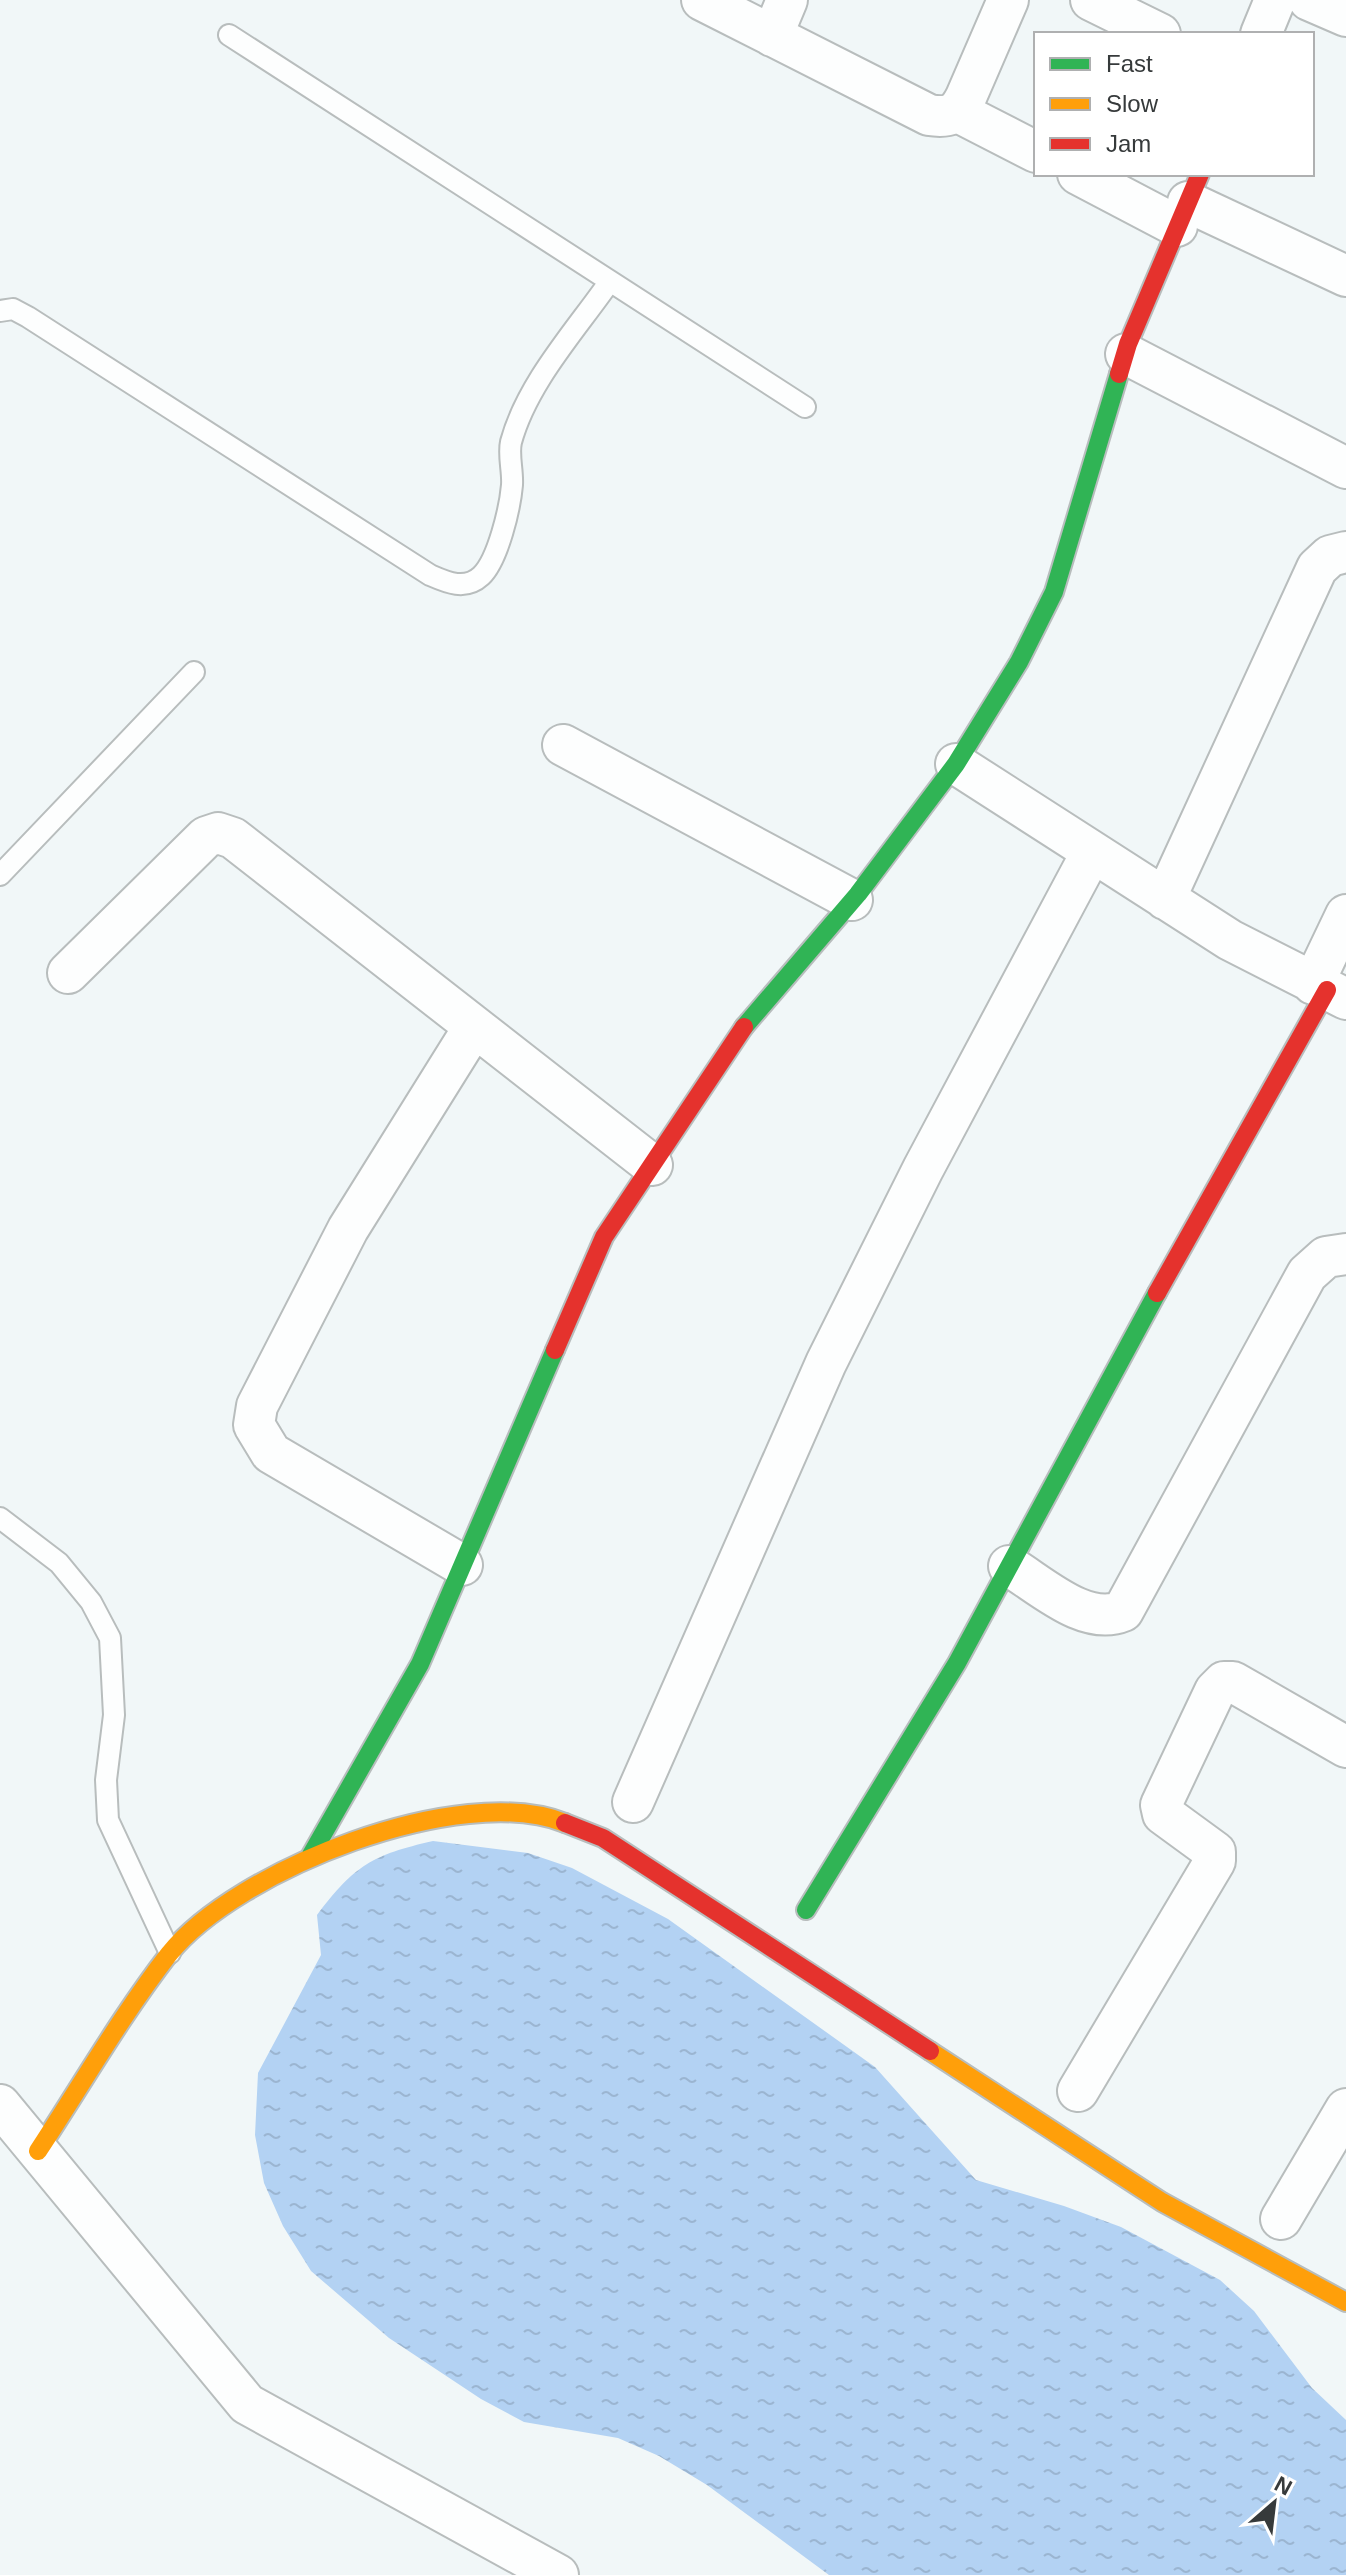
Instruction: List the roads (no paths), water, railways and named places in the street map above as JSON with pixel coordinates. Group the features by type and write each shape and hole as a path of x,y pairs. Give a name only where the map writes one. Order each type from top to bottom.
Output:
{"street":[{"path":"702,0 780,18 929,115 946,118 958,112 1008,0"},
{"path":"1091,0 1142,30"},
{"path":"1262,32 1275,0"},
{"path":"1309,0 1346,16"},
{"path":"958,112 1034,151"},
{"path":"1086,176 1188,201 1346,276"},
{"path":"311,1855 420,1664 604,1237 732,1041 852,900 956,764 1019,662 1054,592 1126,354 1188,201"},
{"path":"1126,354 1346,468"},
{"path":"1165,899 1317,568 1330,556 1346,552"},
{"path":"563,745 852,900"},
{"path":"956,764 1267,962 1329,991"},
{"path":"68,973 206,837 218,833 233,838 652,1165"},
{"path":"633,1802 826,1363 923,1169 1092,852"},
{"path":"806,1910 957,1663 1114,1370 1329,991 1346,915"},
{"path":"462,1565 271,1453 254,1425 257,1406 348,1229 474,1027"},
{"path":"1009,1566 1088,1614 1110,1617 1123,1611 1307,1274 1326,1257 1346,1254"},
{"path":"1078,2091 1215,1861 1215,1852 1163,1814 1161,1805 1215,1691 1224,1682 1250,1689 1346,1747"},
{"path":"38,2151 170,1953 207,1918 311,1855 433,1817 496,1810 556,1819 603,1838 1162,2202 1346,2302"},
{"path":"0,2105 247,2404 558,2575"},
{"path":"1281,2219 1346,2109"}],"lane":[{"path":"229,35 805,407"},
{"path":"0,311 13,309 28,317 430,575 452,584 469,583 481,576 495,555 512,486 510,444 533,392 610,281"},
{"path":"0,875 194,672"},
{"path":"0,1518 59,1563 91,1602 110,1638 114,1715 106,1780 108,1820 170,1953"}],"water":[{"path":"433,1841 528,1853 572,1868 668,1919 875,2067 976,2180 1064,2206 1121,2227 1220,2280 1254,2311 1312,2388 1346,2420 1346,2575 829,2575 707,2485 659,2456 618,2438 524,2422 481,2399 389,2338 311,2271 283,2226 264,2183 255,2135 258,2073 321,1955 317,1915 343,1884 366,1864 394,1851"}]}
